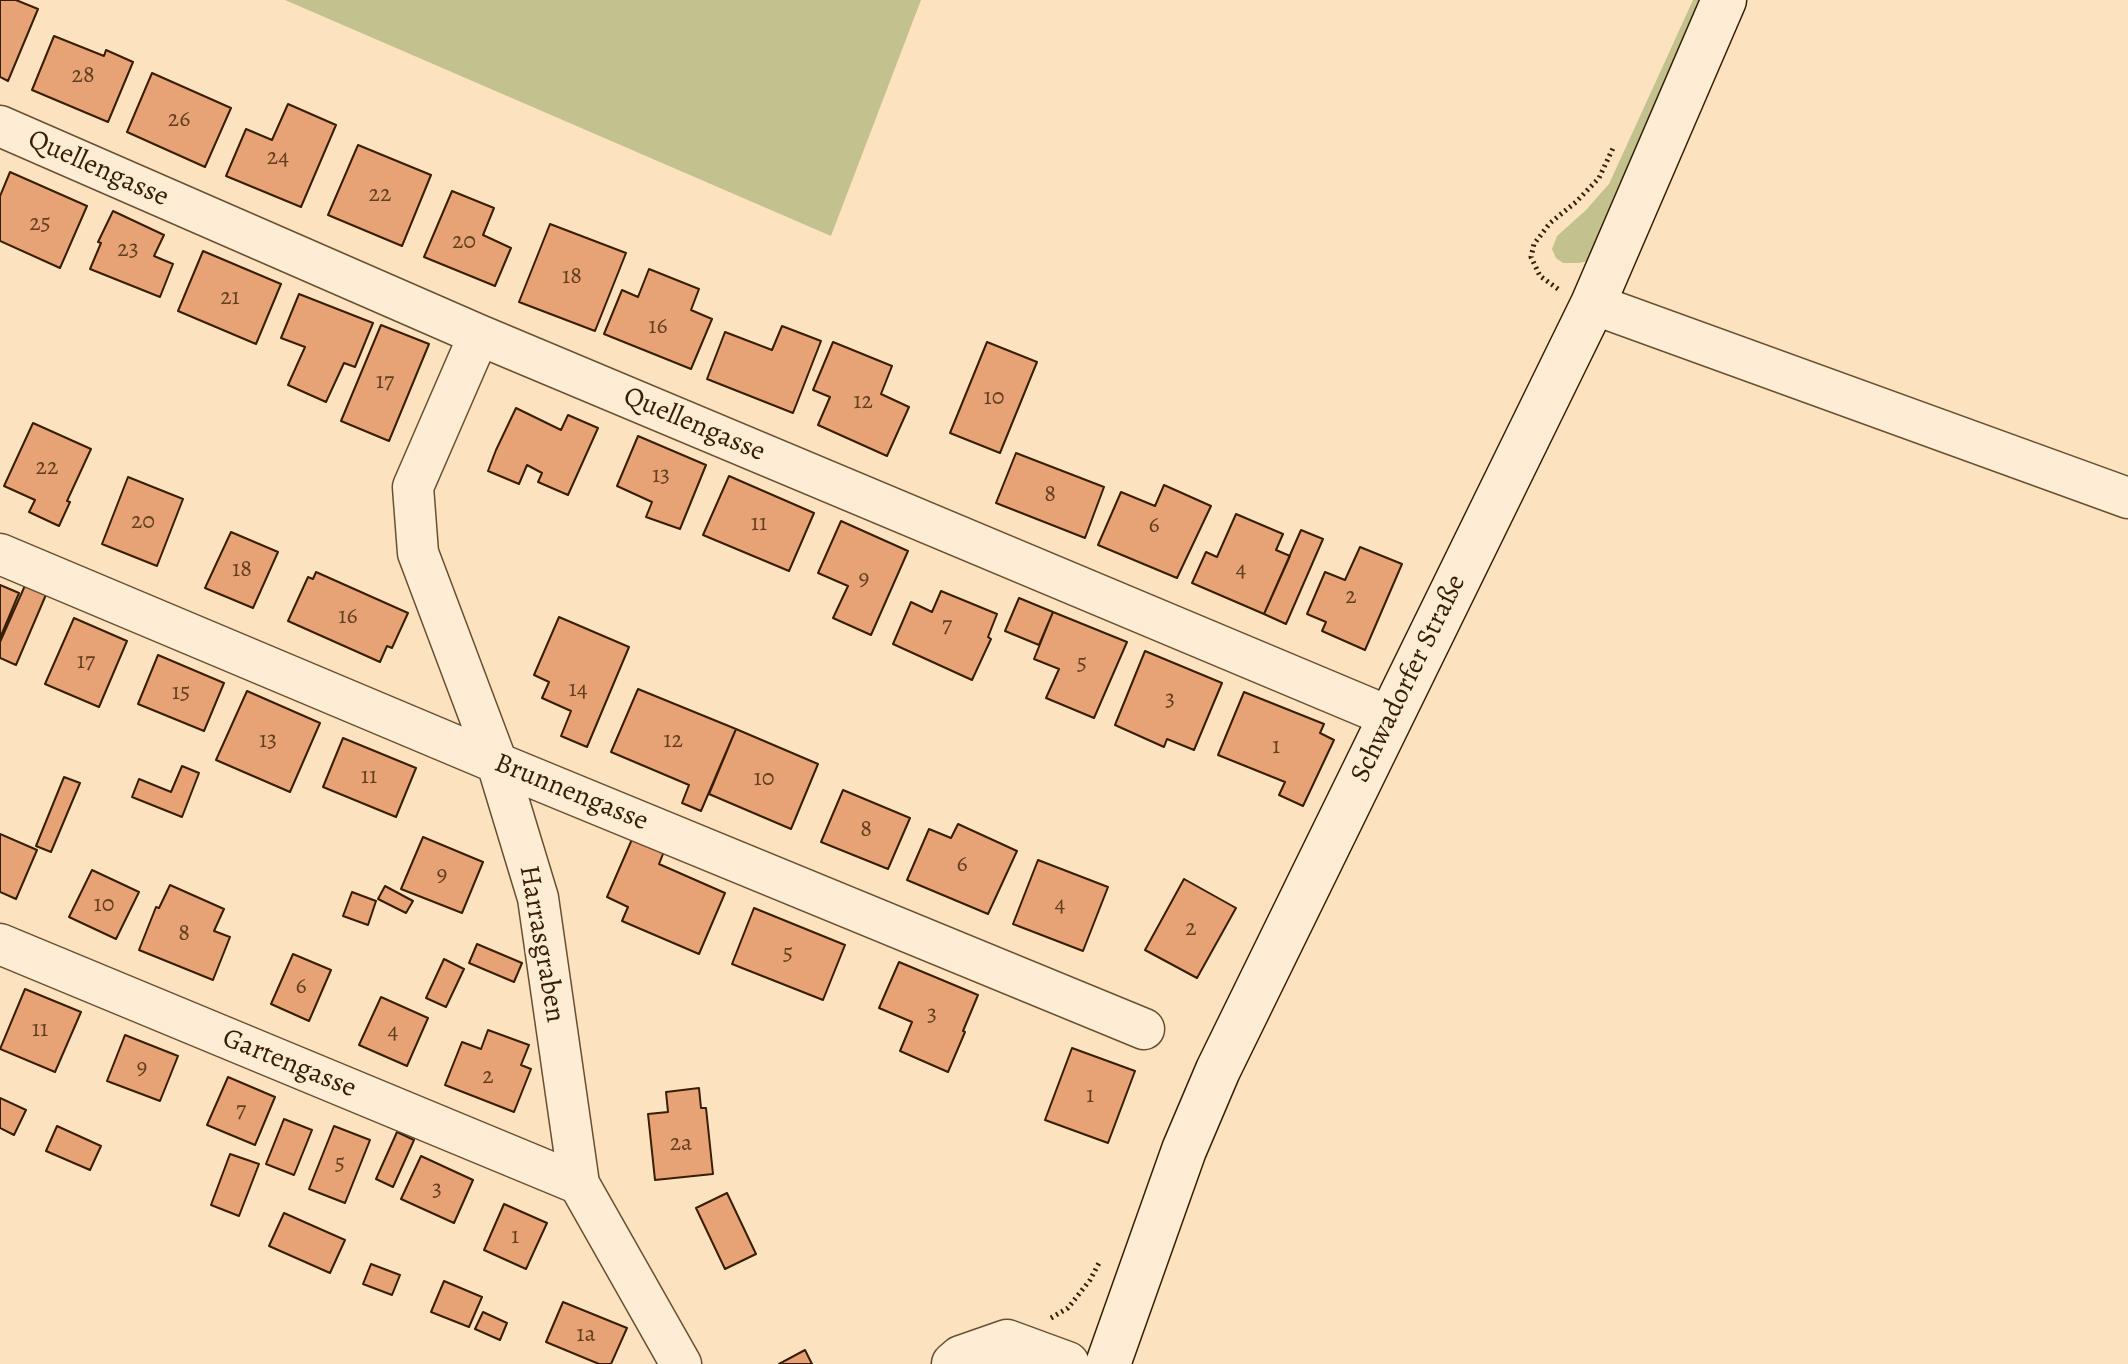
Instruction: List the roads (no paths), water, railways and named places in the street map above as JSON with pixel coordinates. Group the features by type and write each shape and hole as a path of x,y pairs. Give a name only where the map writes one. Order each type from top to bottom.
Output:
{"main road":[{"name":"Schwadorfer Straße","path":"1108,1364 1184,1150 1218,1070 1390,717 1575,297 1724,0"},
{"path":"954,1364 961,1358 1007,1342 1067,1364"}],"street":[{"name":"Quellengasse","path":"0,126 479,335 1390,717"},
{"path":"1575,297 2128,498"},
{"name":"Harrasgraben","path":"479,335 413,487 418,553 497,763 538,898 579,1184 681,1364"},
{"name":"Brunnengasse","path":"0,554 497,763 1144,1029"},
{"name":"Gartengasse","path":"0,944 579,1184"}]}
